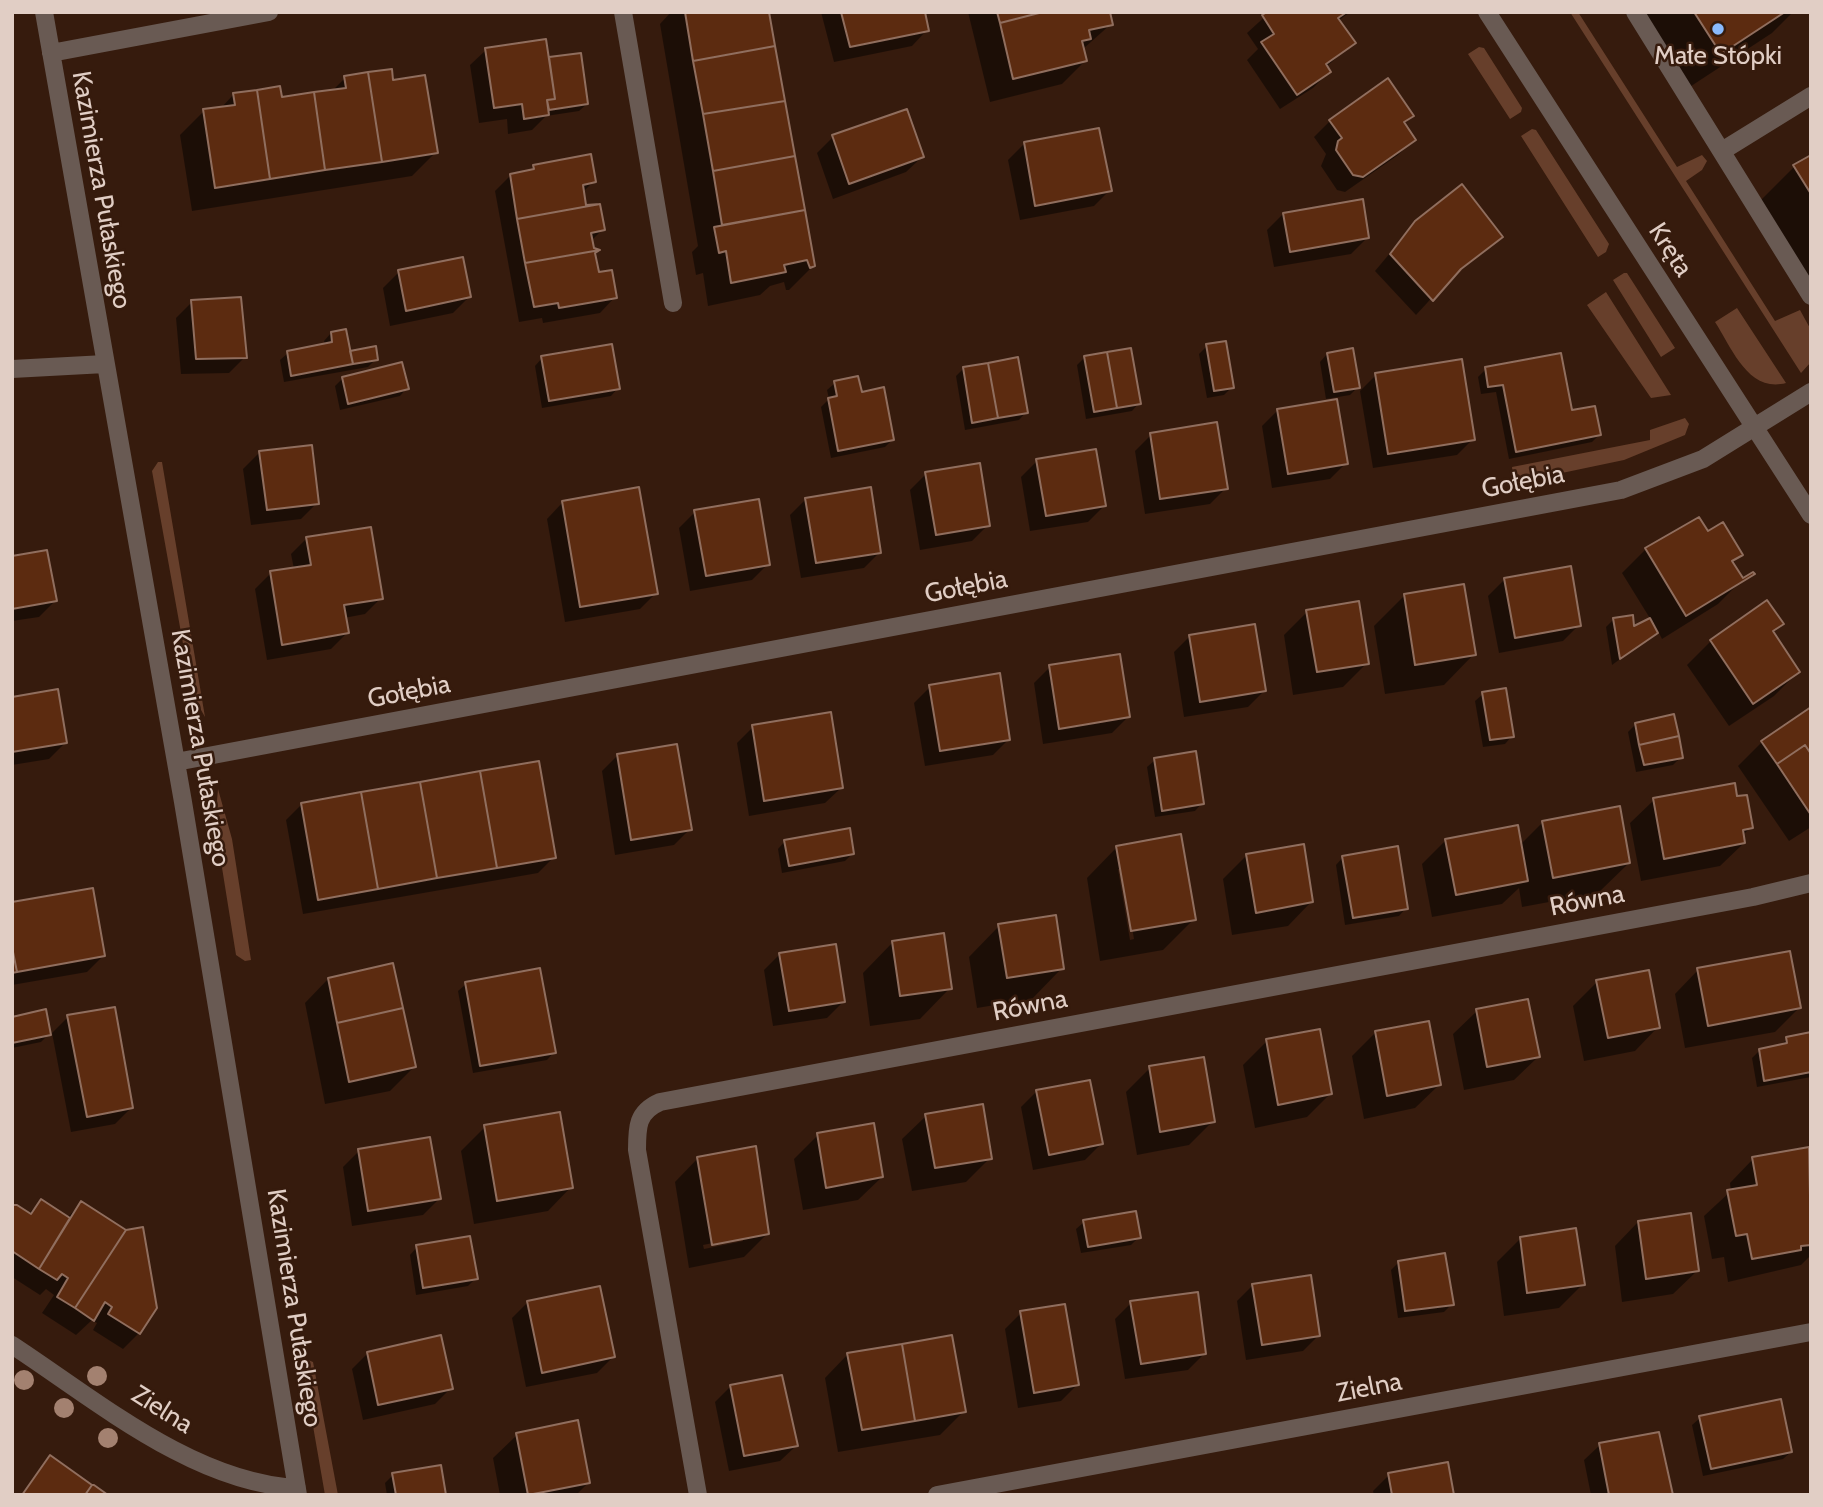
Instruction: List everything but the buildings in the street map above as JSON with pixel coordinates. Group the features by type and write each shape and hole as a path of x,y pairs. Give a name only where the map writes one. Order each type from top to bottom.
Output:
{"street":[{"name":"Kazimierza Pułaskiego","path":"44,12 176,762 297,1491"},
{"path":"51,53 269,12"},
{"path":"623,12 673,303"},
{"name":"Kręta","path":"1487,12 1811,515"},
{"path":"1635,12 1811,296"},
{"path":"1722,151 1811,96"},
{"path":"12,369 105,364"},
{"name":"Gołębia","path":"176,762 1621,490 1703,459 1811,392"},
{"name":"Równa","path":"698,1495 637,1150 640,1116 649,1107 660,1102 1753,897 1811,883"},
{"name":"Zielna","path":"936,1495 1811,1332"},
{"name":"Zielna","path":"12,1345 169,1448 205,1466 268,1487 297,1491"}],"shaded area":[{"path":"1570,12 1578,12 1677,167 1702,155 1707,161 1702,170 1686,181 1775,321 1800,310 1811,330 1811,362 1801,373"},
{"path":"1479,47 1484,48 1522,108 1521,112 1510,119 1468,54"},
{"path":"1532,129 1536,130 1609,244 1606,252 1598,257 1521,136"},
{"path":"1627,273 1675,348 1661,357 1613,280"},
{"path":"1606,292 1671,395 1651,398 1587,305"},
{"path":"1737,308 1786,383 1761,381 1751,375 1735,355 1715,322"},
{"path":"1685,418 1689,424 1685,435 1624,460 1514,483 1512,467 1650,440 1650,430"},
{"path":"158,462 162,462 205,717 192,694 152,471"},
{"path":"218,789 232,839 251,960 245,961 236,955 215,824"},
{"path":"301,1357 313,1362 338,1495 325,1495"}],"place":[{"name":"Małe Stópki","path":"1718,29"}]}
